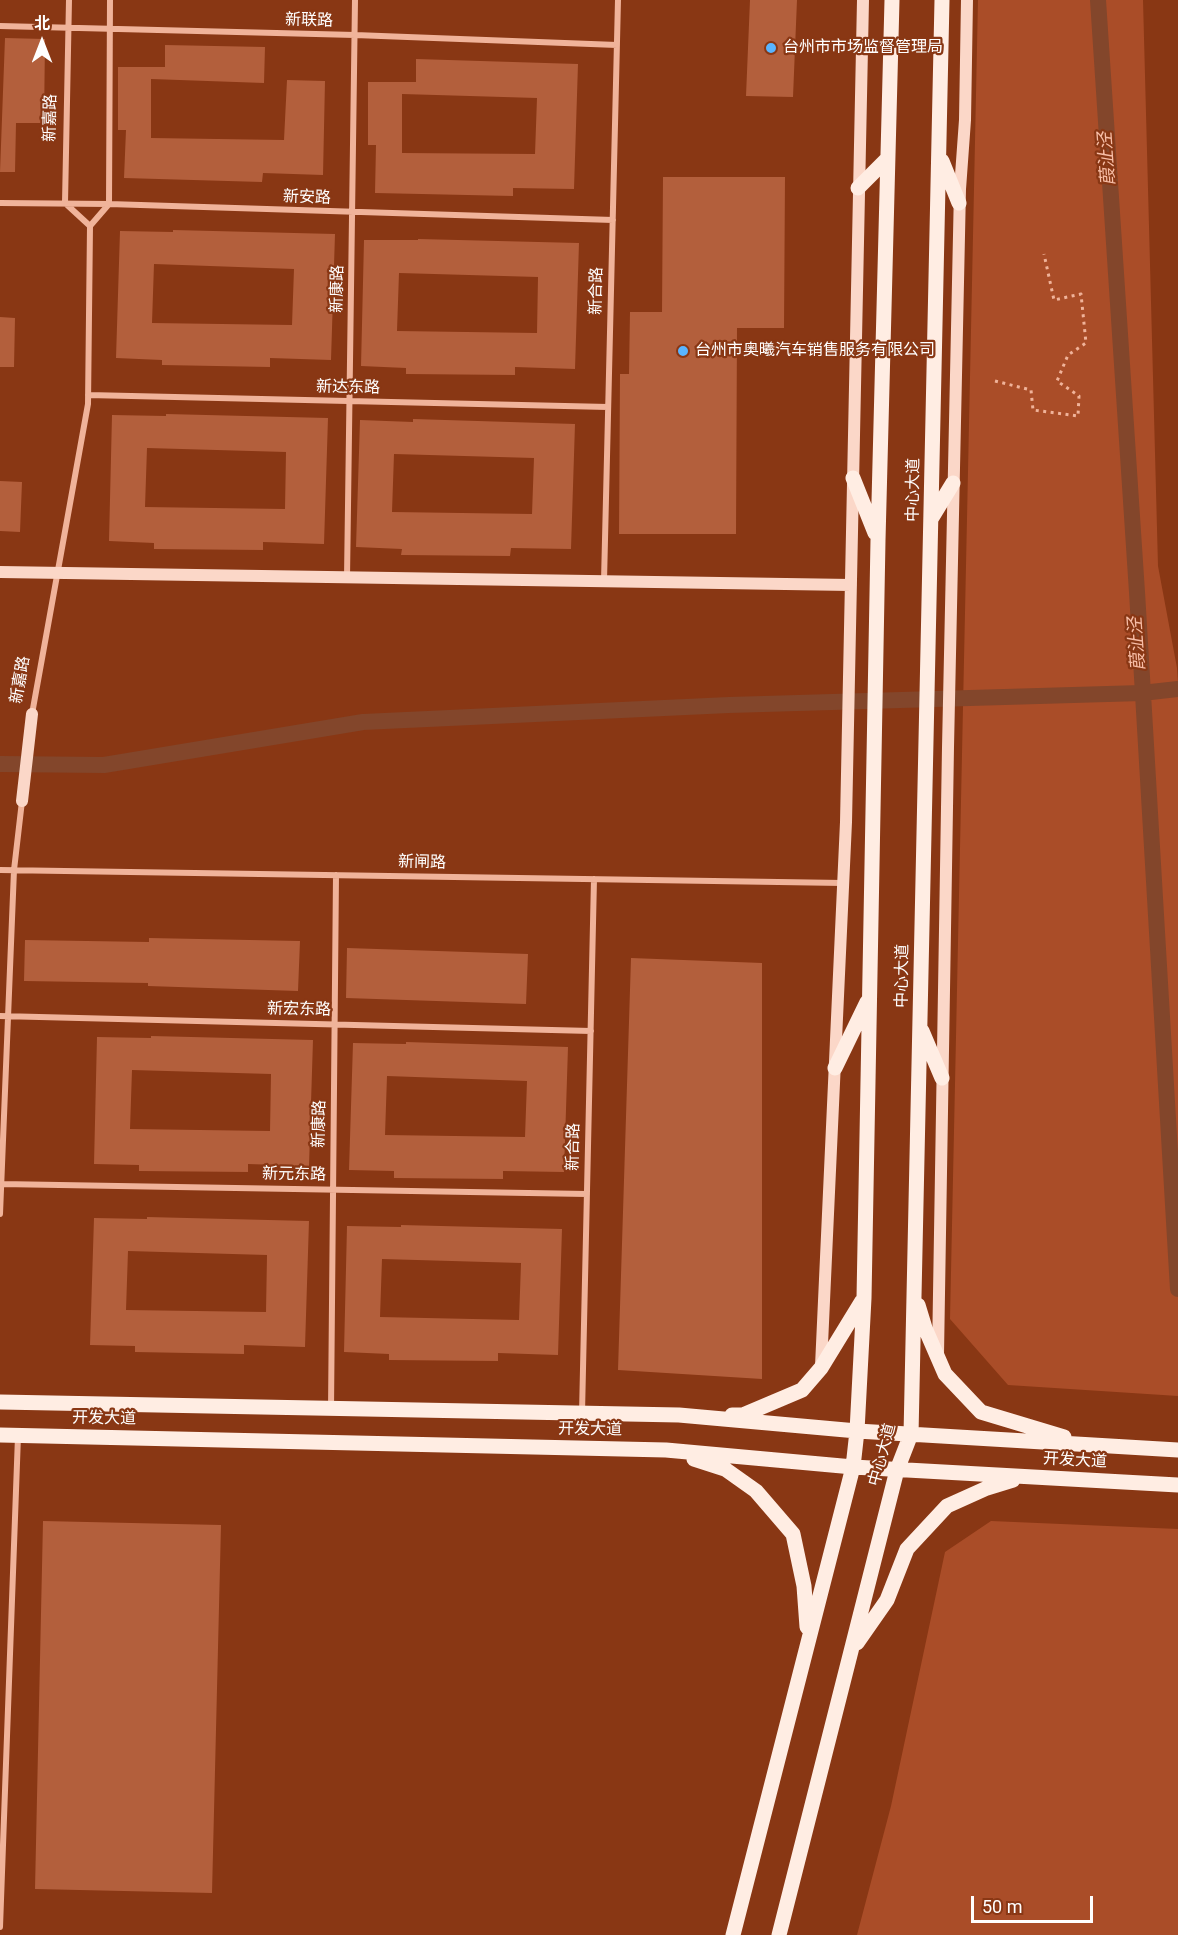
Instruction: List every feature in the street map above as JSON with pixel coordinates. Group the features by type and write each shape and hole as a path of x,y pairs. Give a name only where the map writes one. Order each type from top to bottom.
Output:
{"main road":[{"path":"821,1368 848,749 863,0"},
{"name":"中心大道","path":"733,1935 853,1467 857,1431 864,1298 878,540 892,0"},
{"name":"中心大道","path":"779,1935 897,1470 911,1434 942,0"},
{"path":"938,1359 953,483 959,203 965,120 967,0"},
{"path":"939,154 959,203"},
{"path":"858,188 887,159"},
{"path":"853,478 878,540"},
{"path":"931,519 953,483"},
{"path":"0,572 850,585"},
{"name":"新嘉路","path":"22,801 32,714"},
{"path":"835,1068 870,997"},
{"path":"920,1026 942,1078"},
{"path":"914,1291 925,1328 945,1374 981,1412 1093,1445"},
{"path":"679,1415 743,1415 802,1390 821,1368 864,1298"},
{"name":"开发大道","path":"0,1402 582,1415 679,1415 857,1431 1173,1450"},
{"name":"开发大道","path":"0,1435 666,1450 853,1467 1174,1485"},
{"path":"666,1450 725,1469 756,1491 793,1534 804,1586 808,1643"},
{"path":"850,1653 887,1600 907,1549 947,1506 987,1488 1022,1476"}],"street":[{"name":"新嘉路","path":"65,203 69,0"},
{"path":"65,203 90,226 108,204 110,0"},
{"name":"新康路","path":"347,578 355,0"},
{"name":"新合路","path":"604,582 618,0"},
{"name":"新联路","path":"0,26 355,35 617,45"},
{"name":"新安路","path":"0,203 108,204 613,220"},
{"name":"新嘉路","path":"32,714 88,404 90,226"},
{"name":"新达东路","path":"88,395 608,407"},
{"name":"新嘉路","path":"0,1214 4,1016 14,870 22,801"},
{"name":"新闸路","path":"0,870 843,883"},
{"name":"新康路","path":"331,1409 336,875"},
{"name":"新合路","path":"582,1415 594,879"},
{"name":"新宏东路","path":"4,1016 591,1031"},
{"name":"新元东路","path":"1,1184 587,1194"},
{"path":"0,1925 18,1435"}],"path":[{"path":"995,381 1031,390 1033,410 1078,416 1079,396 1057,381 1068,355 1086,343 1081,294 1054,300 1044,254"}],"shaded area":[{"path":"978,0 1143,0 1158,566 1178,683 1178,1396 1008,1385 950,1319"},
{"path":"991,1521 1178,1529 1178,1935 857,1935 891,1806 945,1552"}],"building":[{"name":"台州市市场监督管理局","path":"750,0 797,0 793,97 746,96"},
{"path":"5,38 45,39 44,123 16,123 15,172 0,172"},
{"path":"165,45 265,47 264,83 151,79 151,138 284,140 287,80 325,81 323,175 263,173 262,182 124,178 126,130 118,130 118,67 165,67"},
{"path":"416,59 578,64 574,189 513,188 513,196 375,193 376,145 368,145 368,82 416,82","holes":["402,94 537,98 535,154 402,153"]},
{"name":"台州市奥曦汽车销售服务有限公司","path":"663,177 785,177 784,328 737,328 736,534 619,534 620,374 629,374 630,312 662,312"},
{"path":"173,230 335,234 331,360 270,358 270,367 162,365 162,360 116,358 120,231 173,232","holes":["154,264 294,269 292,325 152,323"]},
{"path":"364,240 579,243 575,369 515,367 515,375 406,374 406,368 361,366","holes":["399,273 538,277 537,333 397,331"]},
{"path":"0,317 15,318 14,367 0,367"},
{"path":"166,414 328,418 324,544 263,542 263,550 154,549 154,543 109,541 112,415 166,416","holes":["147,448 286,452 285,509 145,507"]},
{"path":"413,419 575,424 571,549 511,548 510,556 401,555 402,549 356,547 360,420 413,422","holes":["394,454 534,458 532,514 392,512"]},
{"path":"0,481 22,482 20,532 0,531"},
{"path":"149,938 300,941 298,991 148,986 148,983 24,981 25,940 149,942"},
{"path":"347,948 528,954 526,1004 346,998"},
{"path":"631,958 762,963 762,1379 618,1370"},
{"path":"151,1036 313,1040 309,1166 248,1164 248,1172 139,1171 139,1165 94,1164 97,1037 151,1038","holes":["132,1070 271,1074 270,1131 130,1129"]},
{"path":"406,1042 568,1047 564,1172 503,1171 503,1179 394,1178 394,1171 349,1170 353,1043 406,1044","holes":["387,1076 527,1081 525,1137 385,1135"]},
{"path":"147,1217 309,1221 305,1347 244,1345 244,1354 135,1352 135,1346 90,1345 94,1218 147,1219","holes":["128,1251 267,1255 266,1312 126,1310"]},
{"path":"401,1225 562,1229 558,1355 498,1353 498,1361 389,1360 389,1354 344,1352 347,1226 401,1227","holes":["382,1259 521,1263 519,1320 380,1317"]},
{"path":"43,1521 221,1525 212,1893 35,1889"}],"waterway":[{"name":"葭沚泾","path":"1098,0 1137,592 1178,1289"},
{"path":"0,764 104,765 363,722 729,705 1142,693 1178,689"}],"place":[{"name":"台州市市场监督管理局","path":"771,48"},
{"name":"台州市奥曦汽车销售服务有限公司","path":"683,351"}]}
